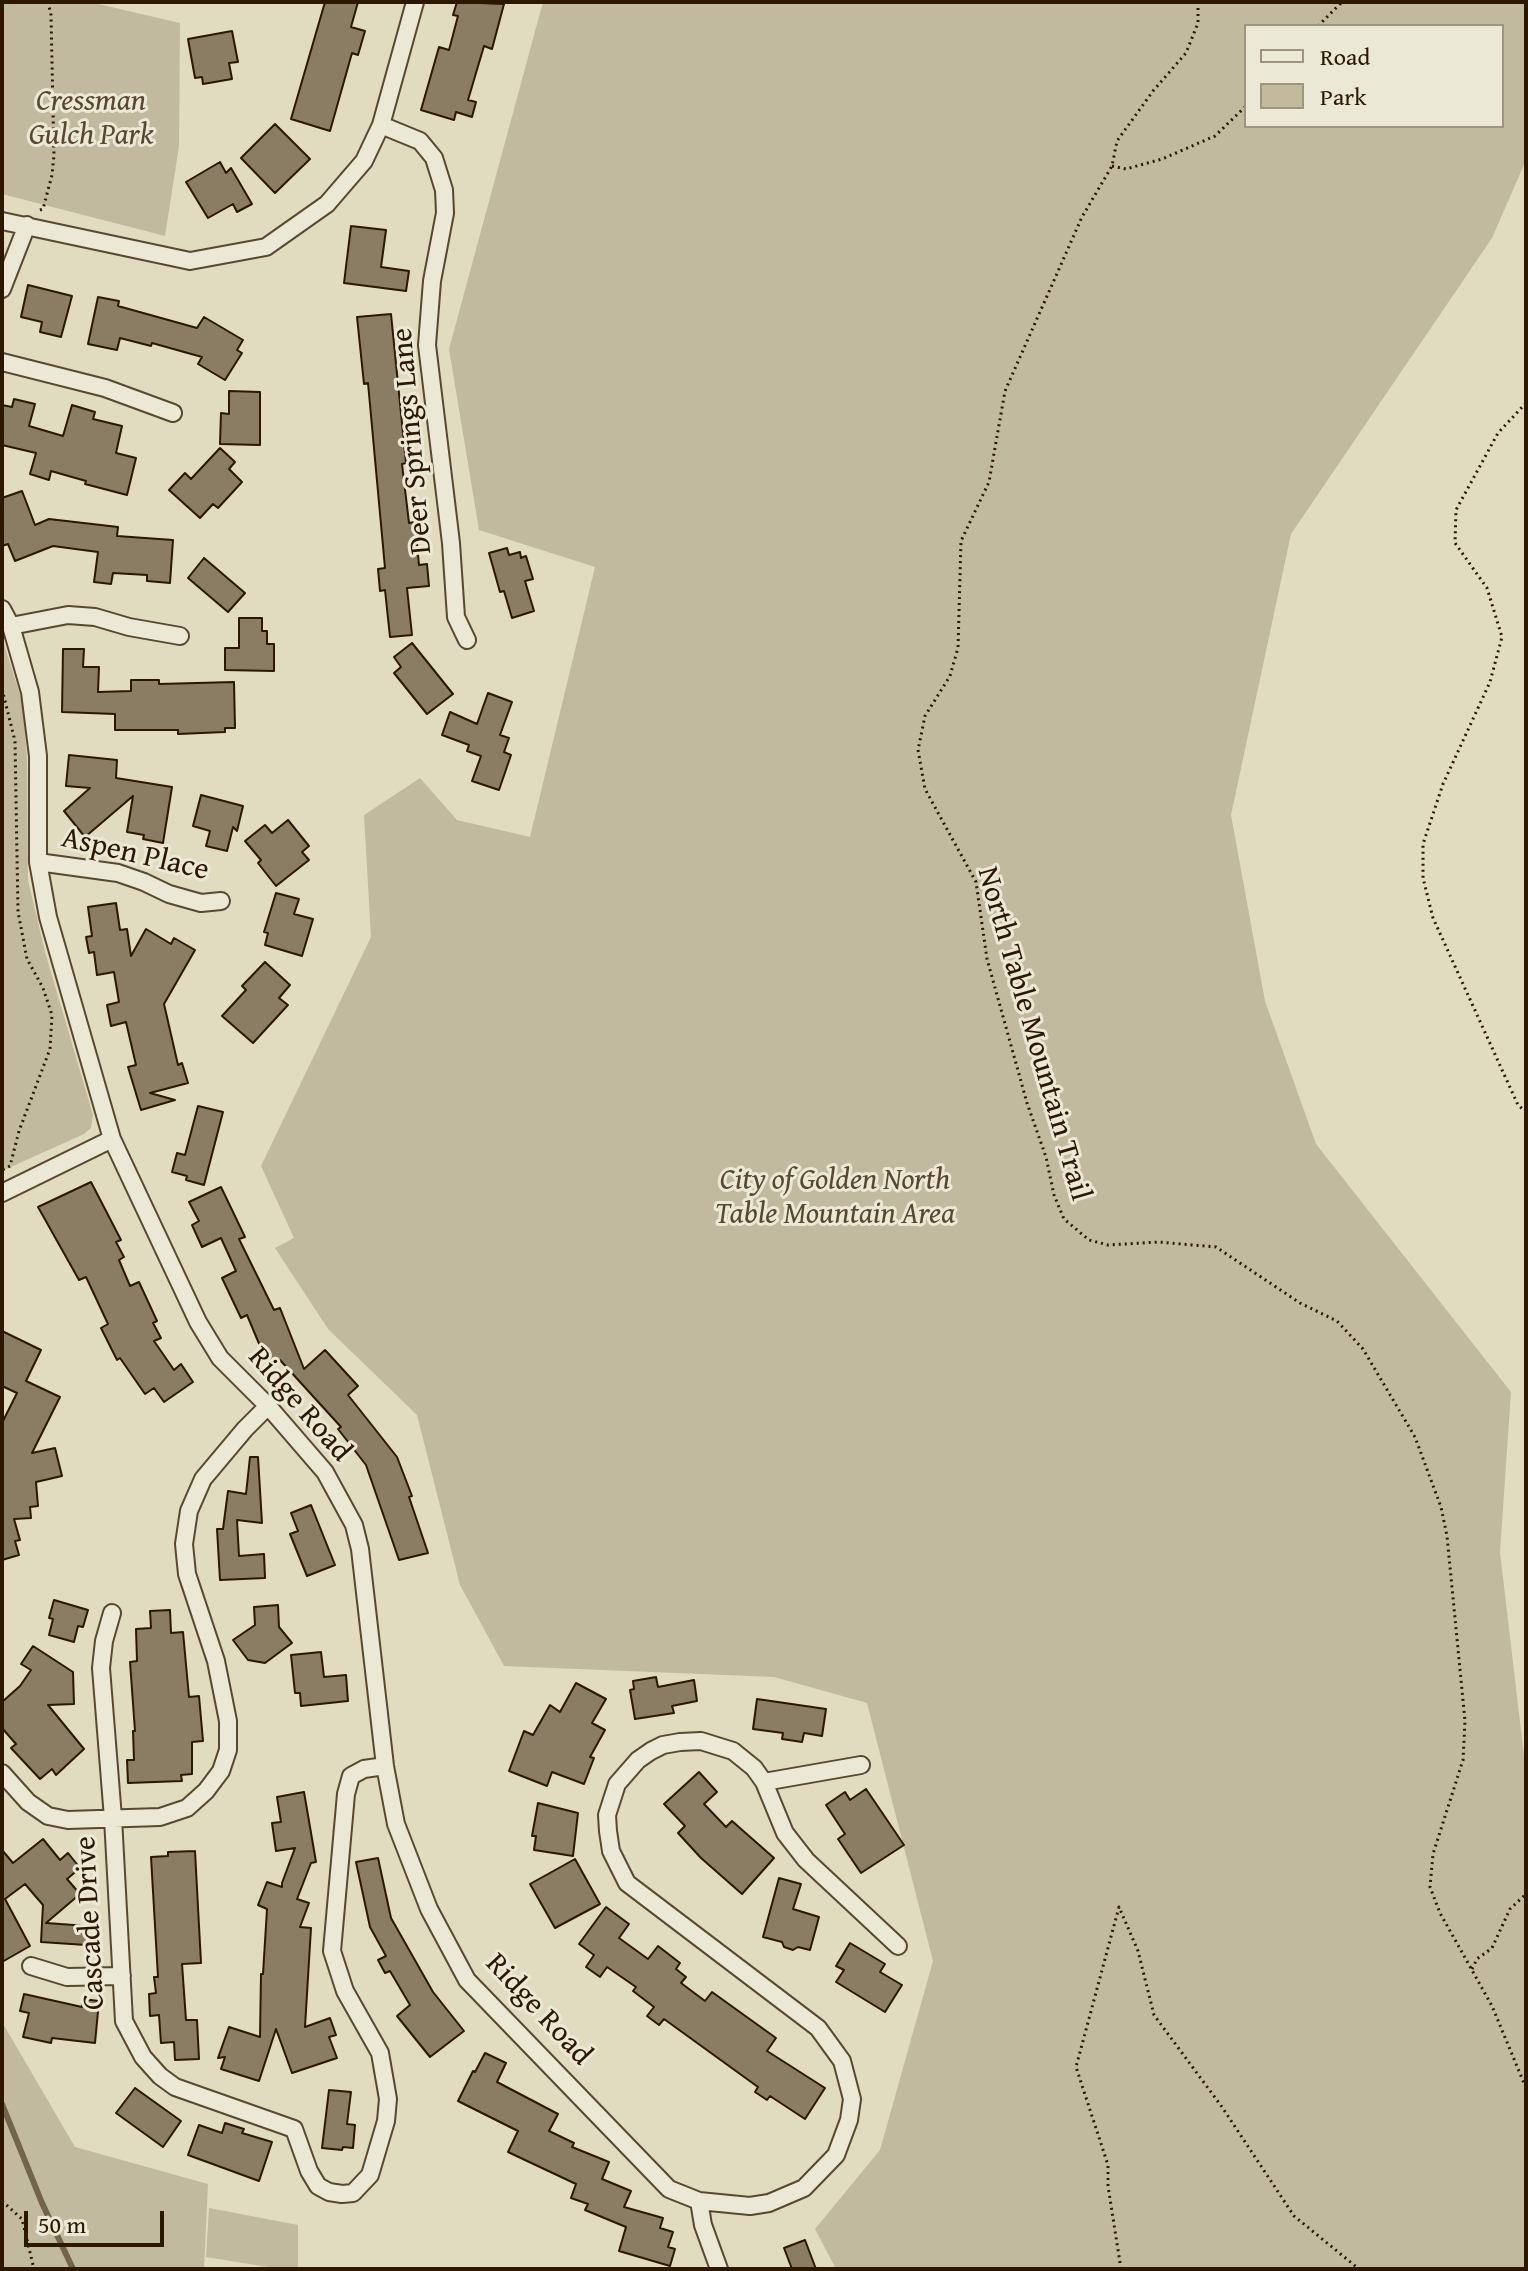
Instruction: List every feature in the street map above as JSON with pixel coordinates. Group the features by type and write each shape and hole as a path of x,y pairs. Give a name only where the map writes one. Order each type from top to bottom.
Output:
{"street":[{"path":"2,289 13,223 190,261 266,247 327,204 364,161 381,125 415,2"},
{"name":"Deer Springs Lane","path":"381,125 420,141 434,158 444,190 445,213 432,281 427,345 451,543 456,617 467,640"},
{"path":"2,362 105,388 173,413"},
{"name":"Ridge Road","path":"2,609 11,626 30,692 38,756 38,862 48,917 112,1139 198,1322 220,1358 268,1406 325,1472 354,1525 360,1549 385,1766 396,1824 429,1909 467,1980 669,2189 699,2201 750,2206 769,2203 804,2188 836,2155 846,2133 852,2099 849,2081 842,2061 818,2028 627,1883 611,1851 607,1815 617,1784 638,1760 663,1745 701,1741 720,1745 744,1758 764,1782 785,1833 806,1860 898,1946"},
{"path":"11,626 68,615 95,617 180,636"},
{"name":"Aspen Place","path":"38,862 118,873 169,894 201,903 221,901"},
{"path":"2,1193 112,1139"},
{"path":"2,1773 28,1802 48,1816 68,1820 160,1817 187,1808 206,1791 221,1771 228,1750 228,1721 216,1661 187,1574 184,1544 189,1511 203,1479 268,1406"},
{"name":"Cascade Drive","path":"112,1613 101,1668 124,2021 143,2057 175,2087 294,2129 309,2171 318,2186 329,2192 353,2193 363,2186 370,2175 386,2121 388,2099 380,2053 345,1991 332,1951 346,1794 351,1776 364,1769 385,1766"},
{"path":"764,1782 861,1765"},
{"path":"31,1966 67,1977 122,1976"},
{"path":"699,2201 703,2225 719,2269"}],"path":[{"path":"13,223 43,209 52,175 51,15 48,2"},
{"name":"North Table Mountain Trail","path":"1198,2 1198,23 1186,53 1153,91 1117,141 1112,166 1082,217 1005,391 989,482 961,541 958,648 950,676 925,716 918,750 925,789 976,882 987,959 1027,1103 1046,1157 1054,1195 1064,1219 1089,1240 1108,1245 1159,1242 1216,1247 1300,1303 1337,1321 1363,1349 1415,1437 1441,1507 1447,1536 1465,1721 1463,1760 1433,1854 1430,1887 1440,1913 1492,2006 1526,2088"},
{"path":"1320,24 1342,2"},
{"path":"1112,166 1126,169 1162,159 1215,136 1244,108"},
{"path":"1526,403 1498,433 1456,510 1455,543 1487,588 1502,637 1490,682 1464,734 1423,844 1423,878 1433,918 1518,1105 1526,1112"},
{"path":"2,689 15,741 18,912 27,959 43,988 52,1015 50,1049 19,1131 10,1166 2,1170"},
{"path":"1472,1969 1477,1959 1492,1948 1510,1909 1526,1894"},
{"path":"1121,2269 1108,2186 1108,2165 1076,2067 1119,1907 1138,1951 1154,2015 1222,2107 1294,2216 1359,2269"},
{"path":"2,2201 22,2219 34,2269"}],"green space":[{"name":"Cressman Gulch Park","path":"2,2 90,2 180,23 179,146 165,236 2,194"},
{"name":"City of Golden North Table Mountain Area","path":"543,2 1526,2 1526,160 1492,238 1291,534 1231,815 1265,1001 1316,1144 1511,1392 1500,1552 1526,1773 1526,2269 836,2269 815,2229 880,2150 933,1961 867,1703 774,1677 504,1666 460,1585 417,1415 328,1329 275,1248 294,1238 261,1166 371,937 364,815 420,778 457,820 530,837 595,567 479,530 449,349"},
{"path":"2,638 23,704 27,760 28,880 45,952 93,1115 91,1128 84,1134 2,1171"},
{"path":"2,2022 75,2147 208,2184 204,2269 2,2269"},
{"path":"209,2208 298,2225 298,2269 206,2257"}],"building":[{"path":"325,2 358,2 351,27 365,31 358,55 352,53 330,131 291,119"},
{"path":"457,2 504,4 492,49 484,46 468,100 476,102 472,117 456,112 454,120 421,110 439,47 449,50 458,16 453,15"},
{"path":"232,31 238,62 229,63 232,79 203,84 202,77 195,78 188,39"},
{"path":"275,124 310,159 275,193 241,158"},
{"path":"220,162 226,173 231,168 252,204 237,212 233,204 208,218 186,182"},
{"path":"351,226 386,230 381,267 409,271 406,291 344,283"},
{"path":"28,285 72,296 61,337 40,332 42,322 21,317"},
{"path":"98,297 119,301 118,306 197,328 204,317 243,340 237,350 242,353 225,380 198,364 202,357 152,343 151,346 120,338 117,350 88,344"},
{"path":"391,314 409,523 415,522 419,565 427,564 429,586 407,588 412,635 390,637 385,590 380,591 378,569 385,568 368,383 364,384 357,317"},
{"path":"229,391 260,392 260,445 220,444 221,413 229,414"},
{"path":"14,399 35,404 29,426 63,436 72,405 95,412 93,419 122,426 116,453 136,458 127,495 51,471 49,480 30,474 36,453 2,445 2,405 12,407"},
{"path":"220,448 235,462 229,469 242,482 218,508 213,504 200,518 169,490 185,473 191,479"},
{"path":"22,491 35,525 49,519 118,527 117,536 173,540 170,583 147,581 147,575 113,573 111,584 94,582 98,552 53,546 15,561 8,544 2,546 2,498"},
{"path":"507,548 509,555 520,552 521,558 526,556 533,579 525,581 534,611 512,618 504,591 500,592 489,553"},
{"path":"204,558 245,593 228,612 188,578"},
{"path":"239,618 262,618 262,631 267,631 267,644 274,644 274,671 225,670 225,648 239,648"},
{"path":"412,643 453,694 427,714 394,673 401,667 394,657"},
{"path":"63,649 84,649 83,667 99,667 98,692 131,691 131,680 159,680 159,684 234,682 235,728 225,728 225,732 178,734 178,730 115,730 115,714 62,712"},
{"path":"488,693 512,702 500,735 509,738 504,752 511,755 499,790 472,781 481,756 467,751 469,745 442,735 450,712 477,724"},
{"path":"69,755 117,760 116,778 172,787 163,843 127,832 133,796 85,837 64,811 90,788 66,786"},
{"path":"201,795 243,806 237,831 233,827 227,851 206,846 210,831 193,826"},
{"path":"288,820 309,846 302,852 309,860 276,886 245,841 265,825 272,833"},
{"path":"276,893 299,899 294,914 313,919 302,956 265,945 268,933 264,932"},
{"path":"116,903 120,930 127,929 131,956 146,929 171,944 174,938 195,950 164,1004 178,1065 182,1063 188,1083 150,1093 175,1100 141,1110 128,1067 136,1065 126,1022 111,1026 107,1005 119,1002 114,972 97,975 94,952 89,953 86,937 92,936 88,907"},
{"path":"265,962 290,985 279,998 288,1005 253,1043 222,1016 246,990 242,986"},
{"path":"198,1106 223,1112 204,1185 172,1172 177,1153 185,1155"},
{"path":"91,1182 121,1240 116,1242 124,1257 119,1260 130,1286 139,1282 157,1321 153,1323 161,1338 154,1341 174,1370 181,1364 193,1382 164,1402 154,1388 145,1394 120,1358 117,1360 101,1328 108,1324 86,1277 79,1280 38,1207"},
{"path":"221,1187 245,1237 239,1239 274,1310 280,1308 304,1369 325,1350 358,1386 348,1395 397,1457 428,1553 399,1560 366,1465 338,1429 341,1427 280,1360 268,1365 247,1315 241,1318 222,1278 236,1271 221,1238 202,1247 192,1225 199,1221 189,1202"},
{"path":"2,1331 41,1350 26,1381 60,1397 32,1453 55,1448 62,1476 36,1482 38,1506 30,1507 31,1518 14,1519 20,1540 15,1541 19,1555 2,1560 2,1423 17,1393 2,1386"},
{"path":"250,1457 258,1457 262,1523 237,1520 239,1556 264,1554 265,1578 220,1580 217,1529 223,1529 228,1491 246,1494"},
{"path":"311,1505 335,1565 307,1576 290,1534 298,1531 291,1513"},
{"path":"54,1600 88,1610 83,1627 78,1626 74,1642 49,1635 53,1619 49,1618"},
{"path":"278,1605 279,1627 292,1643 265,1663 248,1660 233,1640 255,1625 254,1607"},
{"path":"170,1610 171,1633 183,1632 189,1697 199,1696 203,1741 192,1742 192,1774 181,1775 182,1781 128,1783 127,1760 134,1760 130,1662 137,1661 136,1629 151,1628 150,1611"},
{"path":"33,1646 73,1672 74,1704 48,1705 84,1749 56,1775 52,1769 40,1779 11,1748 16,1744 2,1728 2,1702 20,1686 31,1670 21,1664"},
{"path":"321,1652 324,1677 346,1675 348,1701 301,1706 300,1693 295,1693 291,1655"},
{"path":"656,1677 658,1687 694,1680 697,1701 672,1706 674,1713 635,1719 630,1690 634,1689 633,1681"},
{"path":"576,1683 606,1699 592,1723 605,1730 590,1757 594,1758 584,1784 552,1772 547,1786 509,1771 524,1731 533,1735 550,1705 560,1712"},
{"path":"757,1699 826,1709 822,1736 804,1733 802,1742 782,1739 783,1733 753,1729"},
{"path":"699,1772 717,1792 704,1804 726,1827 732,1821 774,1858 742,1894 678,1833 685,1826 664,1804"},
{"path":"866,1789 904,1845 861,1873 838,1839 845,1834 826,1805 845,1792 850,1800"},
{"path":"304,1792 316,1862 311,1863 297,1899 309,1903 300,1927 311,1928 305,2027 330,2018 336,2035 329,2037 337,2058 292,2073 276,2029 259,2081 221,2069 225,2057 218,2058 229,2027 260,2037 261,1974 267,1909 258,1905 267,1882 282,1887 295,1848 276,1851 272,1823 281,1822 277,1797"},
{"path":"538,1803 578,1813 573,1856 534,1850 536,1836 532,1836"},
{"path":"43,1839 60,1860 68,1853 80,1868 67,1879 80,1894 46,1923 88,1926 86,1945 41,1942 43,1905 25,1884 5,1899 30,1946 2,1962 2,1850 13,1863"},
{"path":"195,1851 201,1963 182,1964 186,2020 197,2020 199,2059 175,2060 174,2042 161,2043 159,2015 150,2016 149,1994 156,1993 154,1977 158,1977 151,1857 168,1856 168,1852"},
{"path":"378,1858 391,1918 433,1992 464,2031 430,2057 397,2016 410,2005 390,1971 385,1973 378,1960 386,1956 370,1927 356,1862"},
{"path":"575,1859 600,1904 555,1928 530,1884"},
{"path":"779,1878 801,1884 793,1909 819,1917 810,1950 798,1947 793,1950 784,1947 782,1942 763,1937"},
{"path":"606,1907 629,1924 619,1938 648,1959 658,1946 680,1963 676,1969 686,1977 681,1983 705,2001 712,1992 776,2038 767,2051 825,2088 805,2119 770,2096 767,2100 755,2092 758,2087 664,2019 659,2025 647,2016 654,2007 633,1991 636,1987 607,1967 600,1977 586,1967 594,1955 579,1944"},
{"path":"850,1943 885,1964 880,1972 902,1985 885,2012 836,1982 844,1970 836,1966"},
{"path":"24,1994 82,2007 83,1999 99,2001 95,2043 52,2038 51,2043 23,2037 29,2013 20,2011"},
{"path":"485,2053 506,2063 497,2082 558,2114 549,2131 574,2143 572,2147 609,2162 602,2179 631,2191 624,2207 663,2218 660,2228 673,2232 668,2247 675,2249 670,2266 619,2251 626,2227 585,2210 588,2204 571,2198 576,2184 508,2152 518,2131 458,2101"},
{"path":"135,2088 181,2121 163,2147 116,2113"},
{"path":"329,2090 351,2092 347,2124 355,2125 353,2148 322,2148"},
{"path":"225,2123 244,2129 242,2133 272,2142 259,2181 188,2155 199,2125 222,2133"},
{"path":"805,2240 816,2269 792,2269 784,2248"}],"waterway":[{"path":"2,2104 73,2269"}]}
